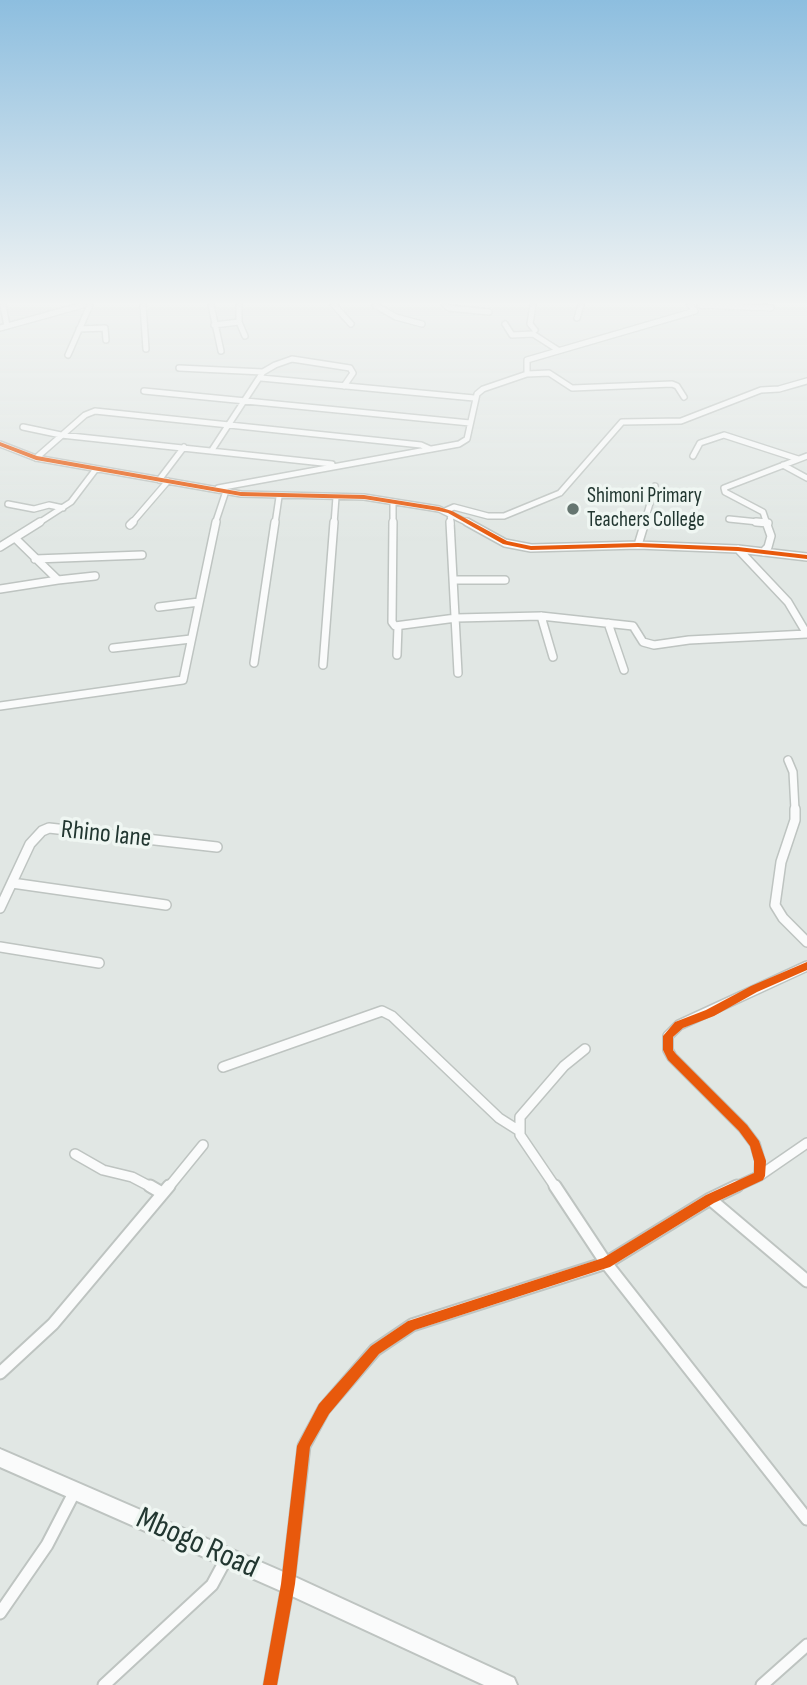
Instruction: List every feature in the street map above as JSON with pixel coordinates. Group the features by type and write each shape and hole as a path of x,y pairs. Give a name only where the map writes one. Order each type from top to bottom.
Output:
{"main road":[{"name":"Mbogo Road","path":"0,1458 288,1584 507,1685"}],"street":[{"path":"212,450 256,384"},
{"path":"326,384 474,398"},
{"path":"213,489 464,442 467,439 474,398 483,389 499,384"},
{"path":"566,384 572,388 672,384 677,386 684,397"},
{"path":"448,511 454,507 488,516 504,516 560,494 622,422 677,422 761,390 779,390 799,384"},
{"path":"144,391 470,423"},
{"path":"36,458 87,413 95,411 421,444 431,449"},
{"path":"23,427 61,435 335,465"},
{"path":"693,456 700,443 724,435 798,459"},
{"path":"0,444 36,458 226,491 279,497 364,497 448,511 500,541 520,547 560,549 638,545 738,549 807,557"},
{"path":"159,480 184,447"},
{"path":"763,552 770,542 768,523 762,510 723,489 807,456"},
{"path":"783,465 807,478"},
{"path":"0,547 63,508 80,492 96,469"},
{"path":"130,525 168,481"},
{"path":"638,545 655,486"},
{"path":"0,706 179,682 184,677 211,535 226,491"},
{"path":"254,663 279,497"},
{"path":"323,665 336,497"},
{"path":"393,502 392,622 398,626 456,618 541,617 634,626 643,642 654,645 689,640 807,634 788,602 738,549"},
{"path":"8,504 34,509 49,505 63,508"},
{"path":"448,511 458,673"},
{"path":"729,519 768,523"},
{"path":"15,538 58,580"},
{"path":"35,559 142,555"},
{"path":"0,589 96,576"},
{"path":"453,580 505,580"},
{"path":"159,607 200,602"},
{"path":"541,617 553,657"},
{"path":"608,623 624,670"},
{"path":"397,655 398,626"},
{"path":"113,649 191,639"},
{"path":"788,760 793,772 795,820 781,862 775,905 783,918 807,942"},
{"name":"Rhino lane","path":"0,908 30,844 42,831 49,828 217,847"},
{"path":"12,883 166,905"},
{"path":"0,947 99,962"},
{"path":"759,1176 760,1160 755,1144 743,1128 672,1057 668,1050 668,1036 679,1025 807,966"},
{"path":"223,1068 382,1011 392,1016 499,1118 518,1130 606,1263 807,1519"},
{"path":"518,1130 520,1117 564,1066 585,1049"},
{"path":"270,1685 288,1584 302,1459 309,1433 324,1409 376,1350 395,1334 438,1315 606,1263 710,1199 759,1176 807,1143"},
{"path":"0,1373 53,1324 203,1145"},
{"path":"75,1154 103,1170 132,1177 162,1193"},
{"path":"710,1199 807,1281"},
{"path":"0,1613 47,1545 75,1491"},
{"path":"104,1685 212,1586 226,1559"},
{"path":"762,1685 807,1645"}],"cycle path":[{"path":"0,444 36,458 241,494 364,497 439,509 450,512 505,543 531,548 638,545 738,549 807,557"},
{"path":"270,1685 288,1584 304,1446 324,1409 375,1350 412,1325 606,1263 710,1199 759,1176 760,1161 755,1144 743,1128 672,1057 668,1050 668,1036 679,1025 807,966"}],"place":[{"name":"Shimoni Primary Teachers College","path":"573,509"}]}
